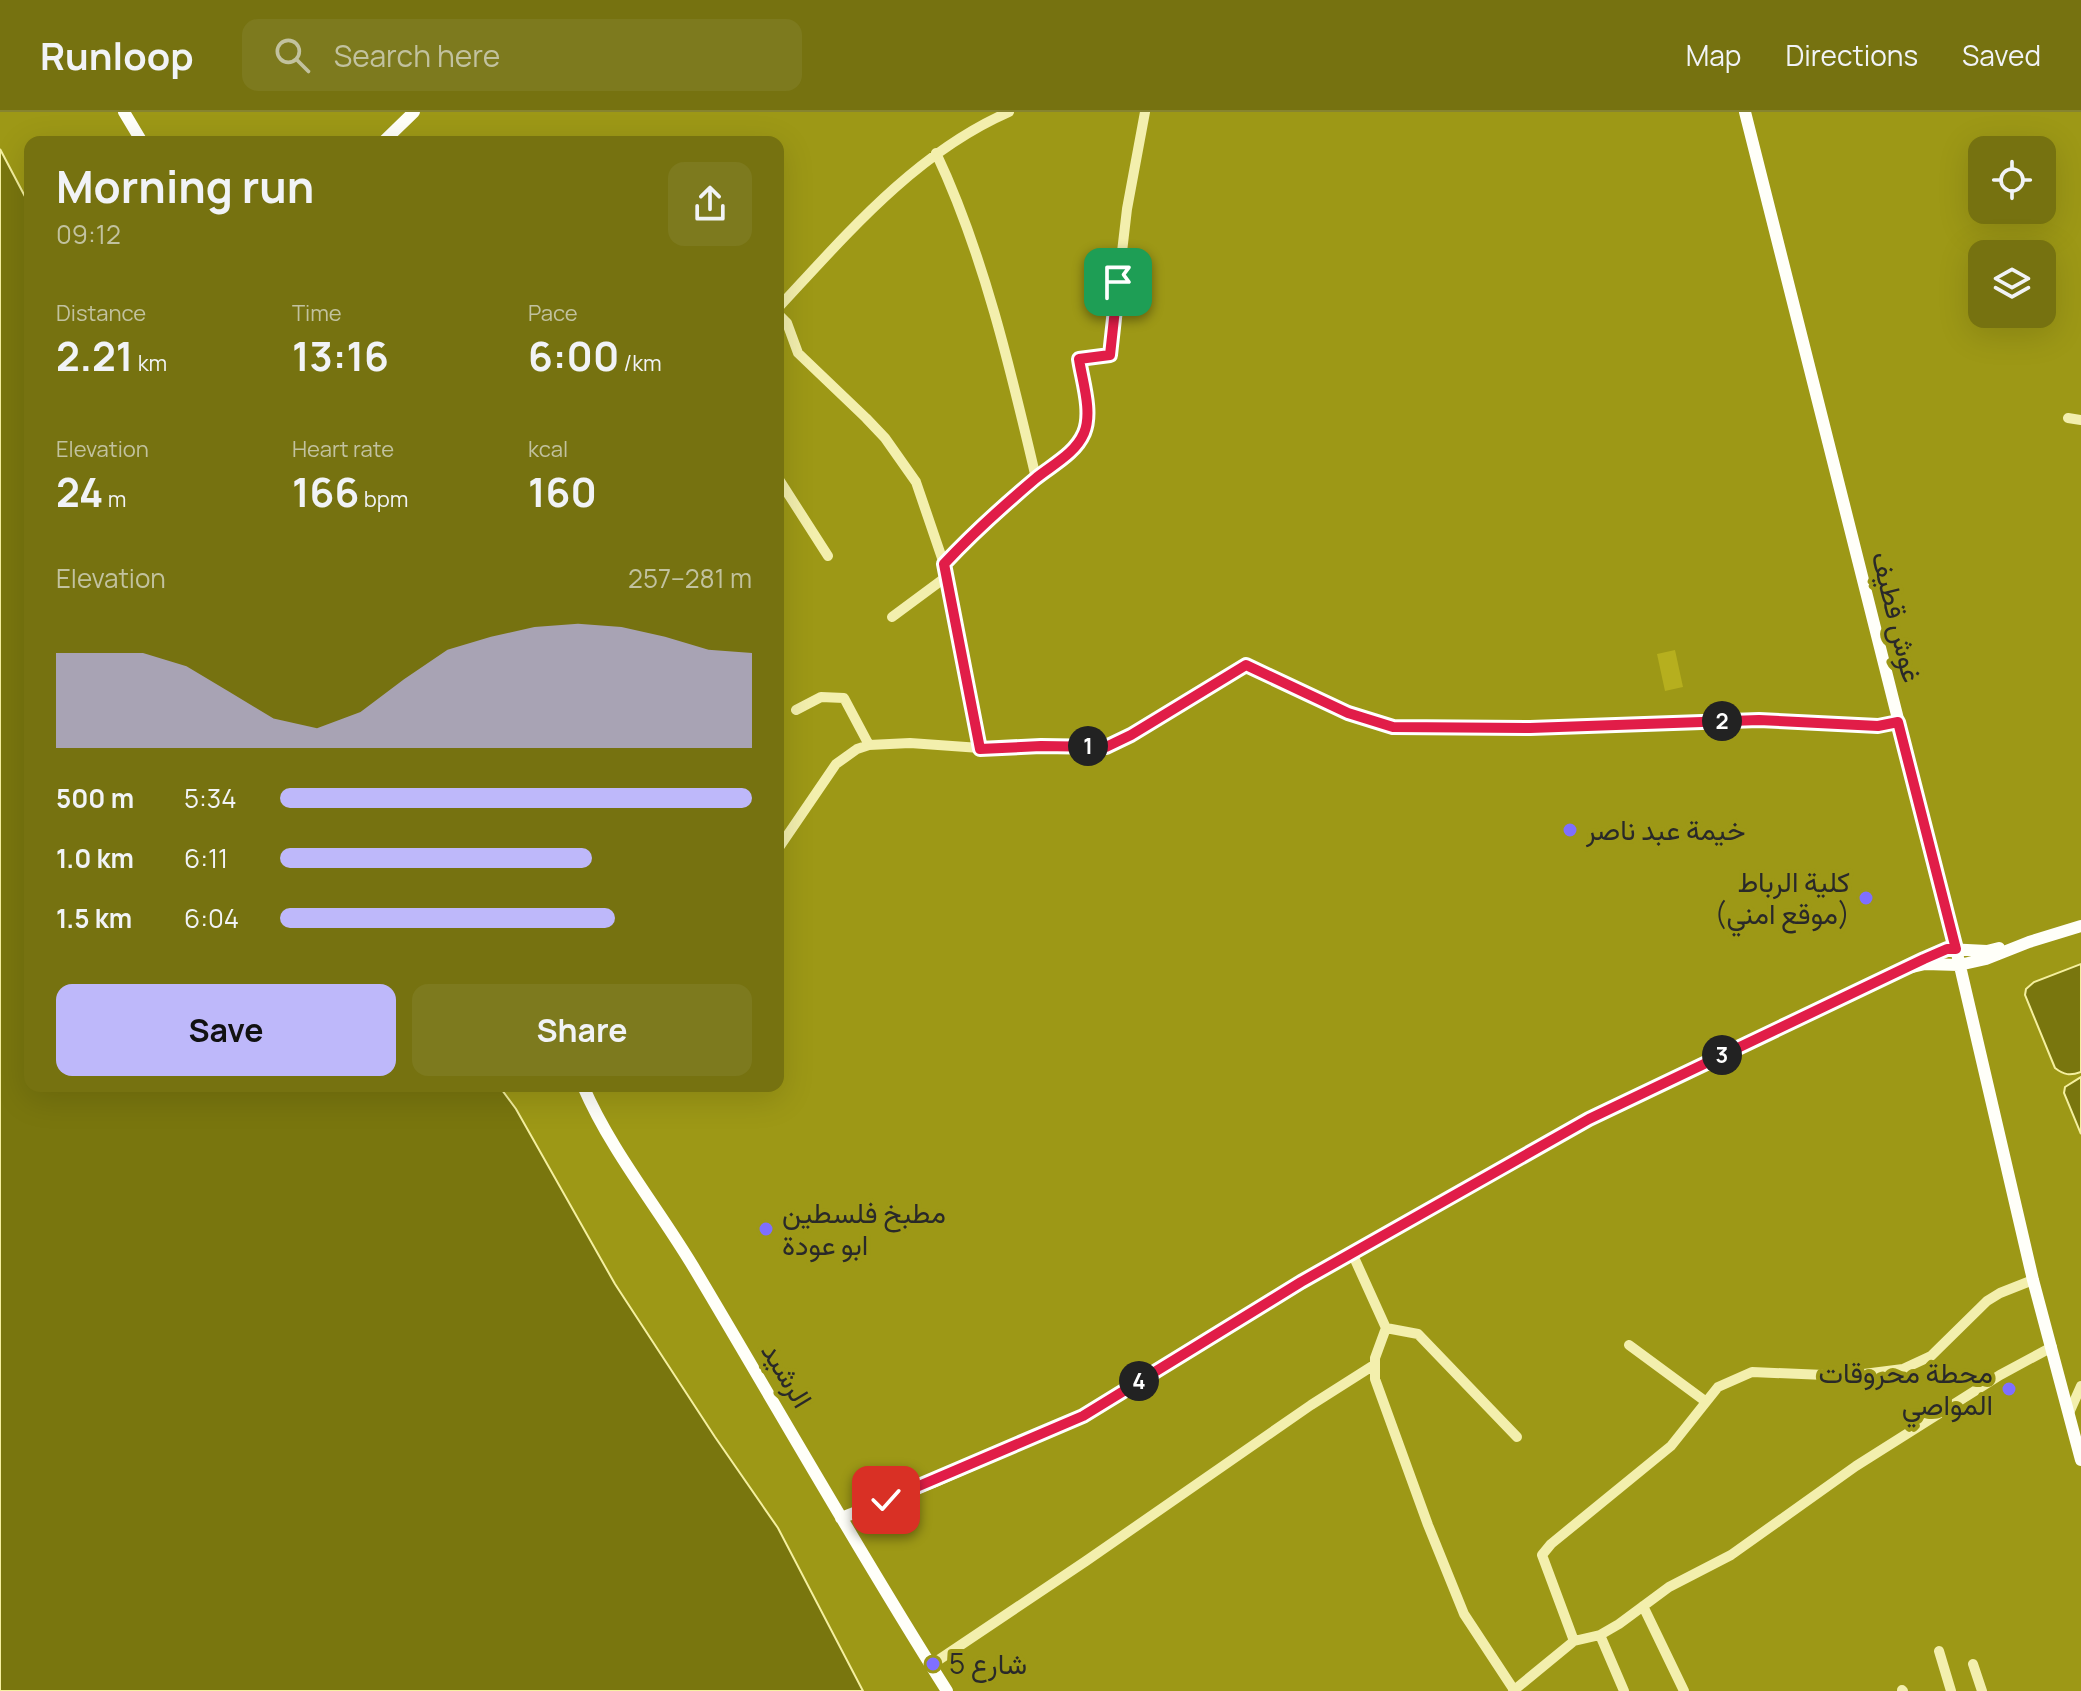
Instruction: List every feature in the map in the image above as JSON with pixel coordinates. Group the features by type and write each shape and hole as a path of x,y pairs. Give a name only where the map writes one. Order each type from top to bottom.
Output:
{"main road":[{"path":"124,112 138,136"},
{"path":"389,136 414,112"},
{"name":"غوش قطيف","path":"1745,112 1956,949 2033,1280 2081,1460"},
{"path":"1904,969 1925,964 1959,965 1986,959 2081,926"},
{"path":"841,1518 933,1482 1083,1416 1352,1253 1589,1119 1947,949 1987,951 2029,942"},
{"name":"الرشيد","path":"586,1092 615,1146 682,1246 841,1518 947,1691"}],"street":[{"path":"784,305 864,218 936,153 1009,112"},
{"path":"944,564 969,537 1071,451 1085,431 1087,419 1079,359 1110,355 1127,209 1145,112"},
{"path":"936,153 960,207 1003,346 1036,478"},
{"path":"784,319 798,353 885,438 916,482 944,564 980,749"},
{"path":"2068,418 2081,420"},
{"path":"784,487 828,556"},
{"path":"892,617 946,577"},
{"path":"784,840 836,764 845,756 869,745 910,743 980,749 1106,747 1246,665 1348,713 1393,727 1530,728 1759,720 1878,726 1898,722"},
{"path":"796,710 821,697 844,698 869,745"},
{"path":"1352,1253 1386,1328 1374,1365 1375,1379 1392,1428 1464,1614 1514,1690 1574,1641 1600,1635 1669,1587 1731,1555 1856,1466 2000,1375 2052,1347"},
{"path":"1574,1641 1542,1555 1551,1544 1671,1446 1718,1387 1752,1372 1848,1376 1892,1371 1920,1363 1944,1345 1987,1301 2033,1280"},
{"path":"1386,1328 1418,1334 1517,1437"},
{"path":"1629,1345 1705,1401"},
{"path":"931,1665 1374,1365"},
{"path":"2062,1387 2081,1384"},
{"path":"2069,1413 2081,1384"},
{"path":"1643,1606 1684,1691"},
{"path":"1600,1635 1624,1691"},
{"path":"1939,1651 1951,1691"},
{"path":"1973,1664 1982,1691"}],"shaded area":[{"path":"0,149 24,195 24,1092 503,1092 615,1284 778,1528 863,1691 0,1691"},
{"path":"1675,650 1683,687 1665,691 1657,654"},
{"path":"2081,964 2081,1072 2067,1074 2055,1068 2025,995 2026,989 2034,982"},
{"path":"2081,1077 2081,1134 2064,1093 2065,1087"}],"place":[{"name":"خيمة عبد ناصر","path":"1570,830"},
{"name":"كلية الرباط (موقع امني)","path":"1866,898"},
{"name":"مطبخ فلسطين ابو عودة","path":"766,1229"},
{"name":"محطة محروقات المواصي","path":"2009,1389"},
{"name":"شارع 5","path":"933,1664"}],"route":[{"path":"886,1500 1083,1416 1301,1282 1589,1119 1924,959 1947,949 1956,949 1898,722 1878,726 1759,720 1530,728 1393,727 1348,713 1246,665 1106,747 980,749 944,564 969,537 1080,440 1087,419 1079,359 1110,355 1118,282"}]}
